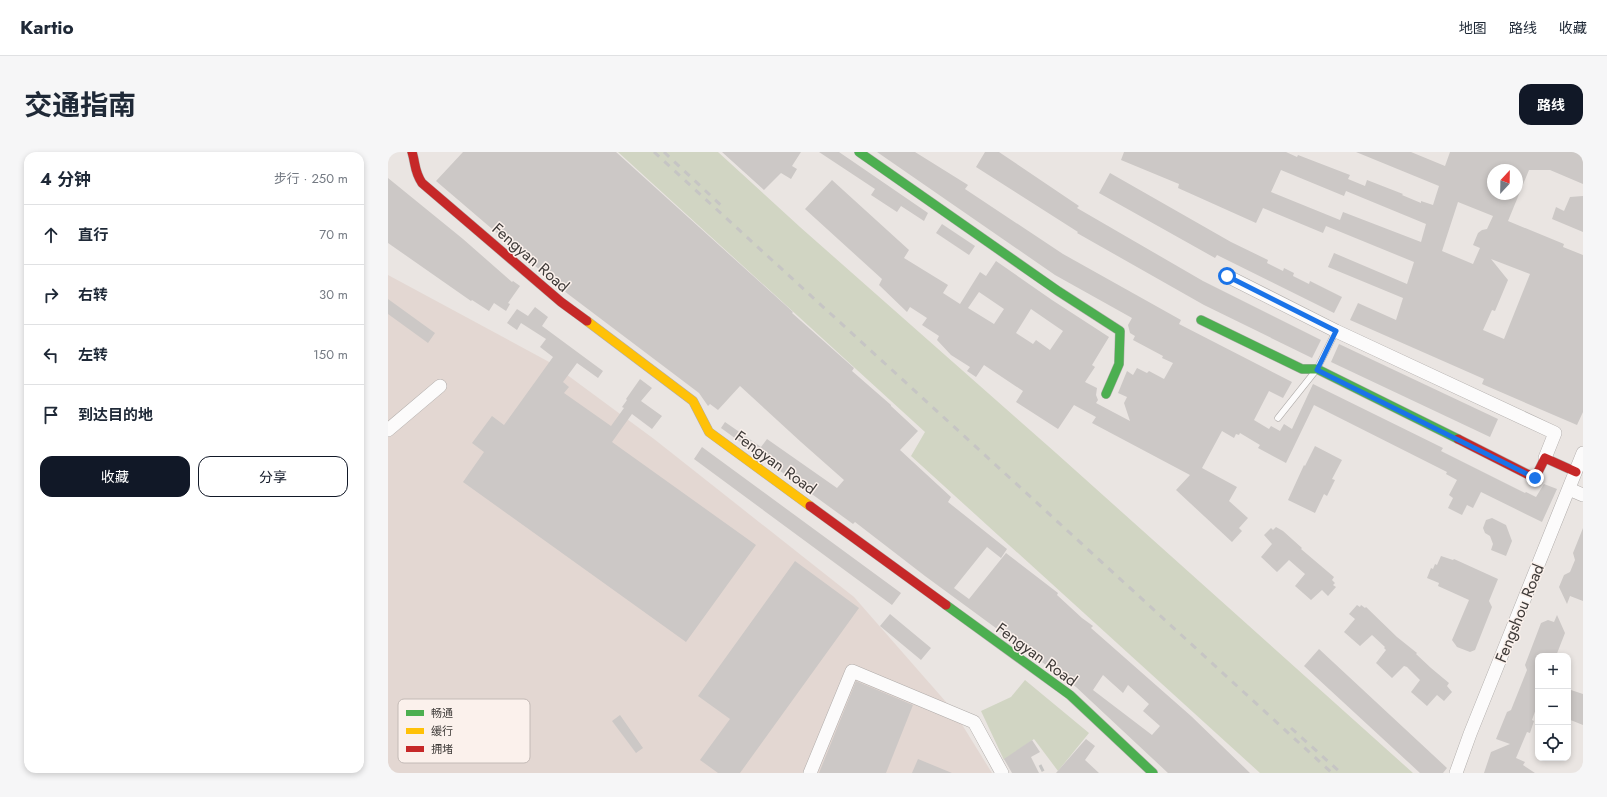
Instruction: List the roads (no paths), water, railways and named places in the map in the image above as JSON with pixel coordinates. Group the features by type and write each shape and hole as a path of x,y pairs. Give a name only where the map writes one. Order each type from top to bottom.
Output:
{"street":[{"name":"Fengyan Road","path":"412,152 415,161 416,174 422,183 561,302 693,401 709,432 1070,695 1153,773"},
{"path":"859,152 1058,291 1120,331 1119,364 1106,394"},
{"path":"1201,320 1302,369 1317,370 1535,478 1555,433 1336,331 1227,276"},
{"path":"388,430 440,386"},
{"name":"Fengshou Road","path":"1456,773 1470,734 1583,453"},
{"path":"1545,458 1576,472"},
{"path":"1569,490 1583,495"},
{"path":"810,773 852,671 974,722 1002,773"}],"lane":[{"path":"1278,418 1317,370 1336,331"}],"railway":[{"path":"654,152 1332,773"},
{"path":"664,152 725,209"},
{"path":"1291,728 1341,773"},
{"path":"1040,765 1044,773"}]}
